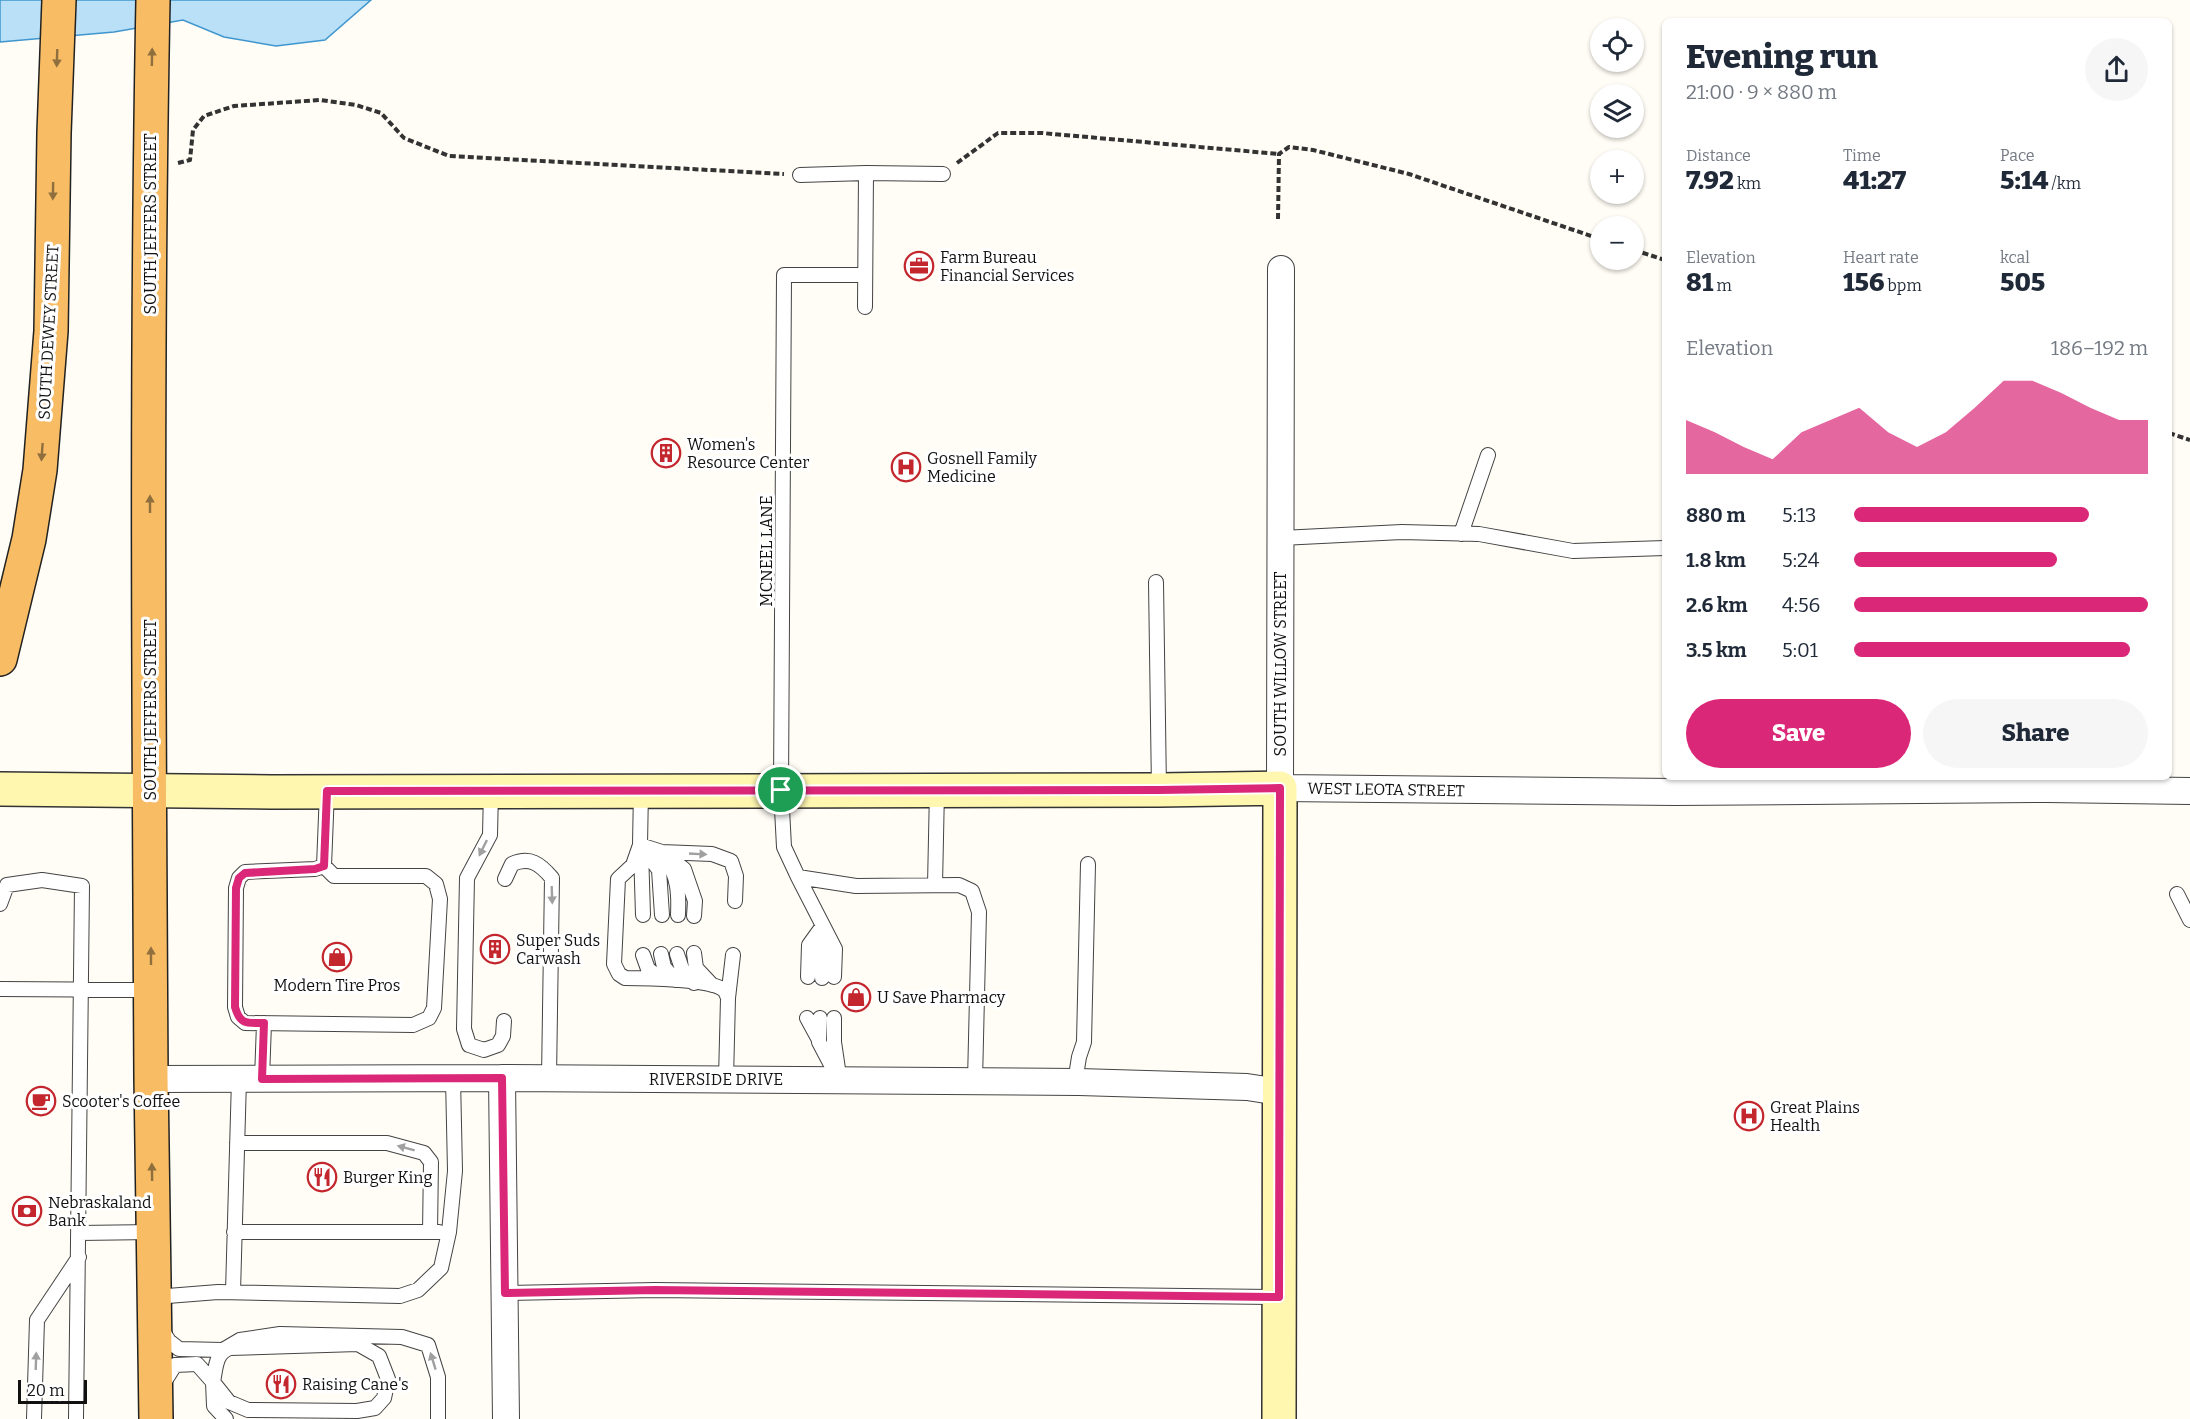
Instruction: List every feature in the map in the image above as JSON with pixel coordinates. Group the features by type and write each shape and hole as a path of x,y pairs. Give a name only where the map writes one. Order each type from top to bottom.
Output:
{"highway":[{"name":"SOUTH DEWEY STREET","path":"0,659 27,550 40,470 51,331 59,0"},
{"name":"SOUTH JEFFERS STREET","path":"153,0 151,1079 156,1407"}],"main road":[{"name":"WEST LEOTA STREET","path":"0,789 491,791 1280,788"},
{"name":"SOUTH WILLOW STREET","path":"1279,1419 1280,788"}],"street":[{"name":"SOUTH WILLOW STREET","path":"1280,788 1281,269"},
{"name":"WEST LEOTA STREET","path":"1280,788 2047,783 2190,791"},
{"name":"RIVERSIDE DRIVE","path":"151,1079 453,1078 488,1067 549,1078 1075,1082 1247,1087 1280,1092"},
{"path":"488,1067 505,1293 506,1419"}],"lane":[{"path":"865,307 866,173"},
{"path":"800,175 943,174"},
{"name":"MCNEEL LANE","path":"822,927 809,945 821,978 835,949 784,847 781,790 784,276 864,276"},
{"path":"1461,534 1488,455"},
{"path":"1281,538 1402,532 1479,534 1573,551 1662,548"},
{"path":"1156,582 1159,790"},
{"path":"641,790 640,845 643,915"},
{"path":"935,885 938,790"},
{"path":"324,866 315,869 245,873 239,878 236,888 235,1007 238,1017 245,1023 413,1024 429,1018 435,1008 440,899 436,884 426,876 334,876 324,866 327,791"},
{"path":"491,791 490,835 467,878 464,1029 469,1046 488,1067 503,1036 504,1021"},
{"path":"640,845 662,852 712,854 731,861 736,876 735,902"},
{"path":"640,845 660,870 662,915"},
{"path":"640,845 633,865 618,879 614,964 618,974 625,978 659,978 712,985 725,990 728,998"},
{"path":"662,852 674,871 679,900 678,915"},
{"path":"662,852 684,869 695,901 694,916"},
{"path":"505,879 512,864 521,860 542,867 552,878 549,1078"},
{"path":"1075,1082 1084,1042 1088,864"},
{"path":"798,877 855,886 959,885 972,891 979,912 975,1081"},
{"path":"0,904 7,885 42,880 82,886 79,989 79,1257 76,1419"},
{"path":"2177,894 2190,920"},
{"path":"694,953 696,968 712,985"},
{"path":"661,954 664,967 675,980"},
{"path":"677,954 682,969 694,983"},
{"path":"643,955 648,969 659,978"},
{"path":"726,1079 728,998 733,955"},
{"path":"0,989 151,990"},
{"path":"821,1018 834,1042 839,1080 819,1042 821,1018"},
{"path":"233,1292 237,1143 264,1023"},
{"path":"156,1407 175,1365 197,1364 229,1402 248,1410 357,1412 375,1408 384,1398 388,1379 379,1356 358,1344 223,1350 179,1349 169,1341 155,1308 233,1292 400,1296 418,1290 441,1268 449,1232 455,1171 453,1078"},
{"path":"237,1143 387,1143 424,1153 431,1162 430,1232"},
{"path":"79,1233 153,1232"},
{"path":"234,1232 449,1232"},
{"path":"34,1419 37,1320 79,1257"},
{"path":"505,1293 655,1290 1279,1297"},
{"path":"226,1419 214,1406 213,1382 218,1356 223,1350 240,1340 280,1334 402,1337 428,1345 438,1377 436,1417"}],"path":[{"path":"175,164 190,160 193,130 204,116 234,106 320,100 356,105 381,113 404,138 448,156 800,175"},
{"path":"943,174 998,134 1042,134 1279,154 1289,147 1313,150 1409,174 1590,236"},
{"path":"1278,219 1279,154"},
{"path":"1644,253 1662,259"},
{"path":"2172,434 2190,440"}],"water":[{"path":"0,0 371,0 325,40 276,46 224,37 183,20 114,32 0,42"}],"place":[{"name":"Farm Bureau Financial Services","path":"919,266"},
{"name":"Women's Resource Center","path":"666,453"},
{"name":"Gosnell Family Medicine","path":"906,467"},
{"name":"Super Suds Carwash","path":"495,949"},
{"name":"Modern Tire Pros","path":"337,957"},
{"name":"U Save Pharmacy","path":"856,997"},
{"name":"Scooter's Coffee","path":"41,1101"},
{"name":"Great Plains Health","path":"1749,1116"},
{"name":"Burger King","path":"322,1177"},
{"name":"Nebraskaland Bank","path":"27,1211"},
{"name":"Raising Cane's","path":"281,1384"}],"route":[{"path":"1280,788 1279,1297 655,1290 505,1293 502,1078 262,1079 264,1023 245,1023 238,1017 235,1007 236,888 239,878 245,873 315,869 324,866 327,791 781,790 1280,788"}]}
